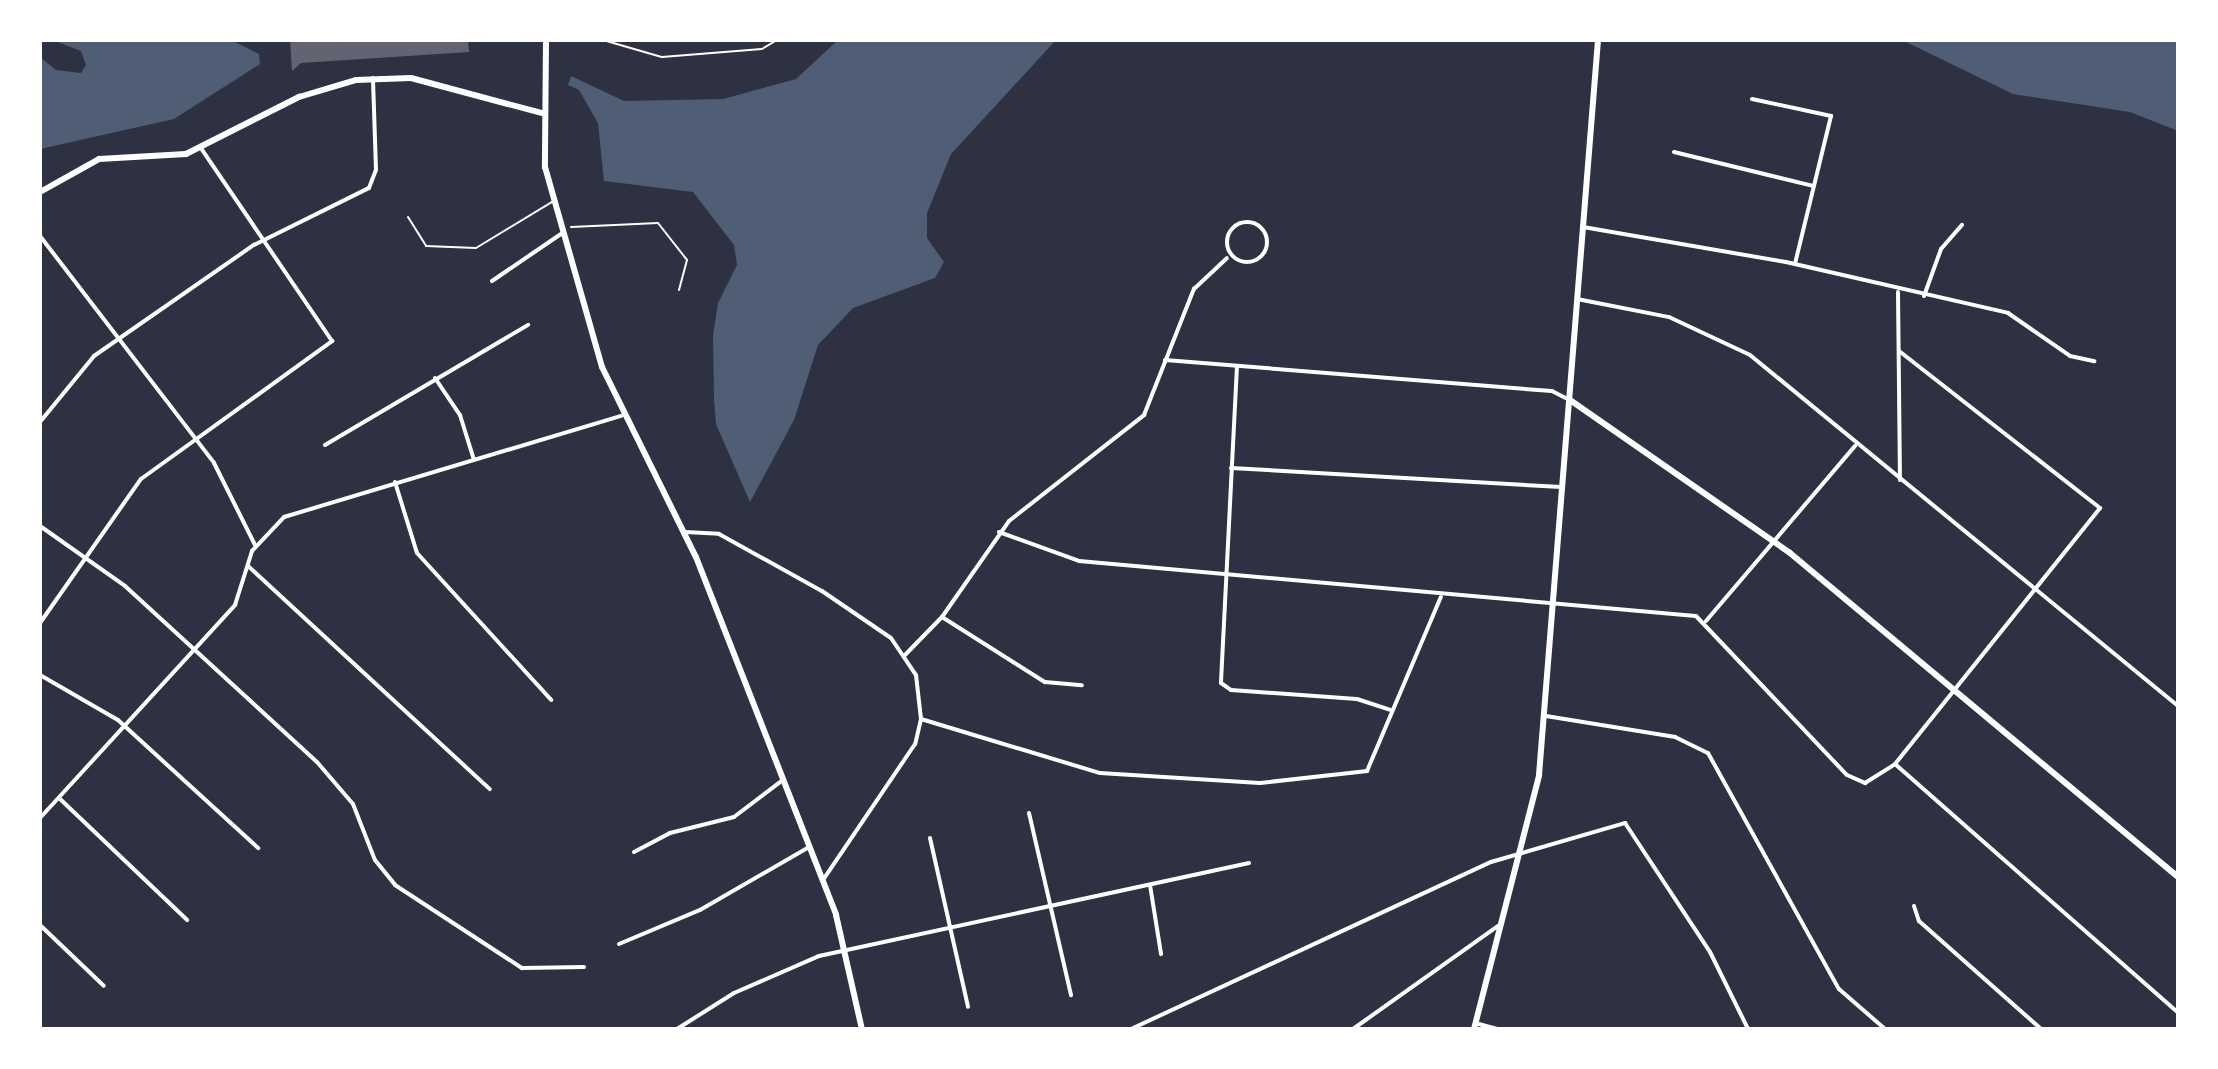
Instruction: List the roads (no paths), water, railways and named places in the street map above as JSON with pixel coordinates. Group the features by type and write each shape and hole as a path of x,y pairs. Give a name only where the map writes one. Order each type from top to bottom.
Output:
{"main road":[{"path":"546,40 542,113 553,202 561,234 621,416 685,532 823,880 847,949 862,1029"},
{"path":"1474,1026 1518,853 1546,716 1598,40"},
{"path":"40,192 99,159 165,158 200,147 299,97 373,78 411,78 542,113"},
{"path":"1570,400 1774,541 1957,687 2178,877"}],"street":[{"path":"40,422 75,372 118,339 264,240 374,182 373,78"},
{"path":"1752,99 1831,116 1795,264"},
{"path":"40,623 141,479 332,341 200,147"},
{"path":"1674,152 1813,186"},
{"path":"905,655 942,617 999,532 1144,415 1194,289 1227,258 1234,226 1250,221 1264,229 1263,257 1227,258"},
{"path":"1924,296 1941,249 1962,225"},
{"path":"1583,227 1795,264 1898,292 2008,313 2070,356 2094,361"},
{"path":"492,281 561,234"},
{"path":"40,236 195,438 231,491 255,545"},
{"path":"1898,292 1900,480"},
{"path":"1577,299 1669,317 1738,349 1855,446 2038,589 2178,706"},
{"path":"325,445 528,325"},
{"path":"999,532 1079,561 1706,621 1847,775 1865,783 1895,764 2100,508 1899,351"},
{"path":"1165,360 1552,391 1570,400"},
{"path":"1237,366 1218,671 1225,687 1357,699 1390,710"},
{"path":"435,378 460,415 474,460"},
{"path":"40,818 235,605 255,545 284,517 621,416"},
{"path":"1706,621 1855,446"},
{"path":"1231,468 1563,487"},
{"path":"395,482 417,553 551,700"},
{"path":"40,526 85,555 345,792 395,885 522,968 584,967"},
{"path":"685,532 719,534 797,577 891,638 905,655 920,691 921,719 899,777 823,880"},
{"path":"248,566 490,789"},
{"path":"921,719 1100,773 1260,783 1367,771 1390,710 1441,597"},
{"path":"942,617 1045,682 1082,685"},
{"path":"40,675 126,726 258,848"},
{"path":"1546,716 1675,737 1708,753 1839,989 1885,1029"},
{"path":"1895,764 2178,1013"},
{"path":"634,852 734,817 783,780"},
{"path":"59,798 187,920"},
{"path":"1029,813 1071,995"},
{"path":"1131,1029 1357,920 1580,830 1625,823 1635,829 1748,1029"},
{"path":"930,838 968,1007"},
{"path":"619,944 700,910 809,847"},
{"path":"677,1029 734,993 847,949 1249,863"},
{"path":"1150,885 1161,954"},
{"path":"1914,906 1919,921 2041,1029"},
{"path":"40,925 104,986"},
{"path":"1353,1029 1498,926"},
{"path":"1474,1026 1498,1029"}],"lane":[{"path":"408,217 426,246 476,248 553,202"}],"water":[{"path":"52,40 231,40 259,54 260,64 174,119 40,149 40,57 56,70 81,73 86,65 81,51"},
{"path":"838,40 1056,40 951,154 927,213 927,238 944,262 935,278 853,308 818,345 794,420 750,502 716,424 714,399 713,336 718,303 737,265 734,245 693,192 604,181 598,123 579,90 568,85 571,76 624,101 723,99 796,79"},
{"path":"1902,40 2178,40 2178,131 2130,112 2013,94"}]}
